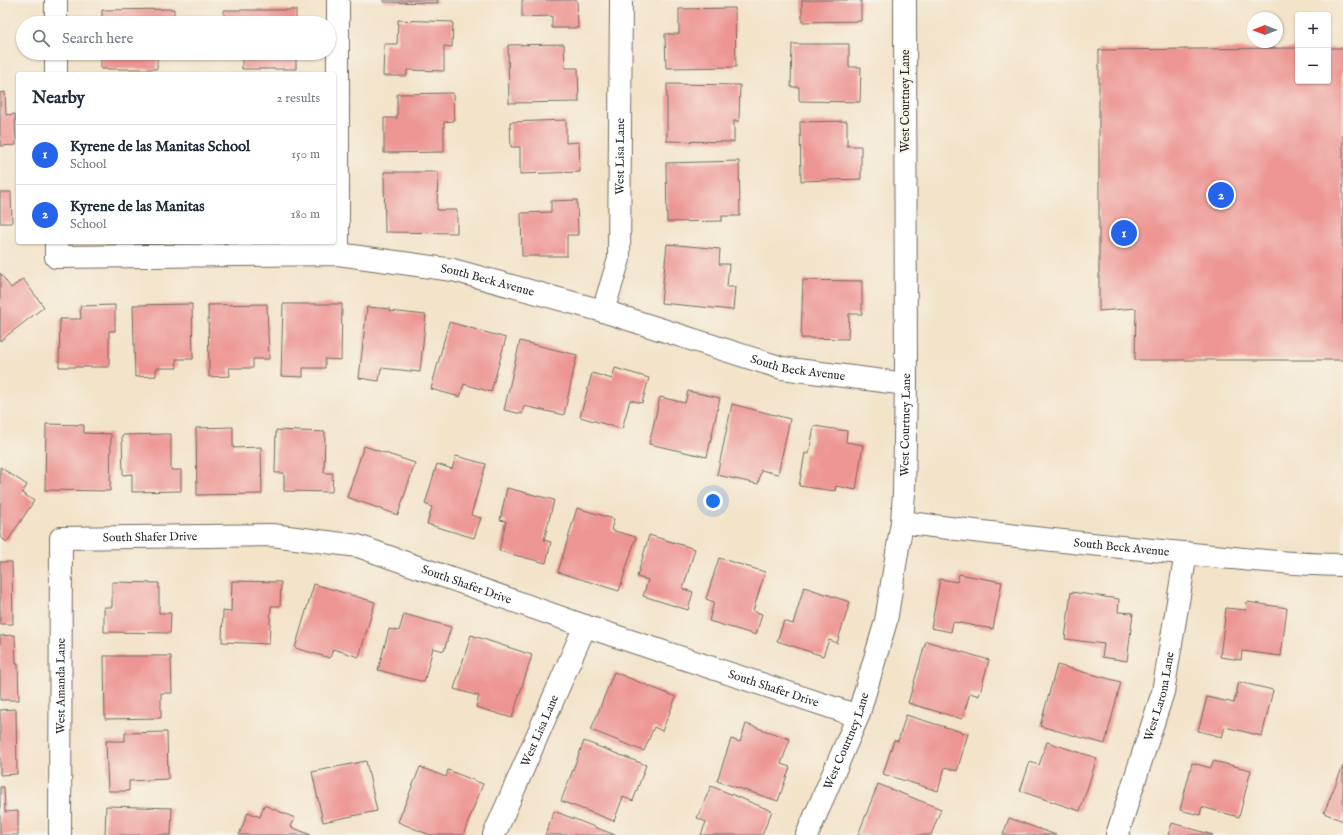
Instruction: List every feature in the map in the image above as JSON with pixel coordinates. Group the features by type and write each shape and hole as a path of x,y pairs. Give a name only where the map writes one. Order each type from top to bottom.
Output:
{"street":[{"path":"56,0 56,16"},
{"path":"338,0 338,254"},
{"name":"West Lisa Lane","path":"603,311 619,259 621,0"},
{"name":"West Courtney Lane","path":"808,835 858,716 886,621 902,522 906,384 905,0"},
{"path":"56,60 56,72"},
{"name":"South Beck Avenue","path":"56,249 338,254 453,270 603,311 782,368 906,384"},
{"name":"South Beck Avenue","path":"902,522 1006,535 1186,553 1343,565"},
{"name":"South Shafer Drive","path":"61,538 272,535 358,546 585,626 858,716"},
{"name":"West Amanda Lane","path":"60,835 61,538"},
{"name":"West Larona Lane","path":"1117,835 1163,692 1186,553"},
{"name":"West Lisa Lane","path":"494,835 585,626"}],"building":[{"path":"383,0 438,0 438,3 383,2"},
{"path":"522,0 577,0 578,28 552,28 552,16 522,17"},
{"path":"802,0 861,0 861,21 802,22"},
{"path":"735,8 736,67 666,68 665,34 679,34 679,9"},
{"path":"174,9 174,16 102,16 102,10"},
{"path":"224,10 296,10 296,16 224,16"},
{"path":"398,20 453,22 452,47 444,46 444,71 407,70 407,76 383,76 384,44 397,44"},
{"path":"564,44 565,68 578,68 579,102 509,103 508,45"},
{"path":"792,44 849,44 849,67 861,67 860,102 799,101 799,87 791,87"},
{"path":"1295,48 1295,84 1331,84 1331,48 1343,48 1343,360 1135,360 1136,308 1099,311 1099,50"},
{"path":"101,60 157,60 157,69 101,69"},
{"path":"242,60 296,60 296,69 242,69"},
{"path":"667,84 740,85 739,121 734,121 734,142 667,141"},
{"path":"5,92 6,115 15,114 16,145 0,146 0,93"},
{"path":"453,93 454,121 444,122 444,152 384,153 384,118 397,118 397,94"},
{"path":"566,120 566,143 579,142 580,172 520,174 520,147 511,147 510,122"},
{"path":"847,121 847,146 861,146 861,179 801,181 800,122"},
{"path":"739,161 740,216 722,216 722,221 667,222 666,163"},
{"path":"384,172 438,172 437,210 457,210 457,233 385,232"},
{"path":"0,192 11,192 12,223 0,223"},
{"path":"577,200 578,235 567,235 567,256 522,256 521,213 551,212 551,201"},
{"path":"667,244 720,249 719,264 729,264 727,287 735,287 733,310 661,303"},
{"path":"0,273 11,288 23,279 44,307 0,341"},
{"path":"803,280 862,281 862,314 849,314 848,339 801,338"},
{"path":"192,304 193,359 176,359 177,368 156,368 156,376 135,377 133,305"},
{"path":"267,304 269,359 253,359 253,368 229,368 230,376 209,377 208,305"},
{"path":"283,304 342,304 341,360 325,359 325,368 303,368 303,377 281,376"},
{"path":"115,305 115,331 109,331 109,367 59,367 60,319 81,319 80,306"},
{"path":"367,307 426,315 420,372 381,368 379,381 359,378"},
{"path":"449,322 506,338 491,392 464,384 460,397 431,389"},
{"path":"520,341 577,355 564,415 524,406 522,414 504,410"},
{"path":"615,368 649,378 642,403 630,400 622,429 580,417 592,373 612,379"},
{"path":"688,391 720,398 707,457 649,444 660,397 685,403"},
{"path":"732,404 790,419 778,474 761,470 758,484 717,475"},
{"path":"46,424 84,425 84,433 111,434 110,491 45,490"},
{"path":"814,426 847,431 846,442 863,445 856,490 836,486 835,491 799,486 805,453 809,454"},
{"path":"233,427 233,448 261,447 262,494 197,495 196,428"},
{"path":"276,430 325,432 324,473 333,473 332,492 284,491 284,473 275,473"},
{"path":"171,434 171,470 181,470 181,491 132,492 132,474 123,475 122,435"},
{"path":"364,446 415,463 398,515 347,497"},
{"path":"456,456 486,464 471,515 481,518 474,538 427,524 432,507 425,504 437,464 452,469"},
{"path":"0,467 27,485 22,493 34,501 7,542 0,537"},
{"path":"507,488 554,500 544,540 551,542 546,563 499,551 506,521 500,520"},
{"path":"577,508 614,519 611,530 636,537 619,591 558,572"},
{"path":"649,535 695,549 683,589 693,592 688,610 643,596 648,580 637,577"},
{"path":"719,558 765,572 753,611 762,614 756,635 709,621 714,602 706,599"},
{"path":"0,562 12,562 13,624 0,624"},
{"path":"959,574 1002,582 993,629 953,622 951,632 931,628 940,579 957,582"},
{"path":"232,581 281,582 280,606 271,606 269,644 222,642 223,611 231,612"},
{"path":"112,582 159,583 159,613 171,613 170,633 104,632 104,607 112,607"},
{"path":"314,584 375,602 359,657 333,649 330,658 295,648"},
{"path":"804,587 850,602 837,643 829,640 823,656 777,641 784,621 793,624"},
{"path":"1071,592 1119,599 1118,612 1133,613 1127,661 1102,657 1104,644 1065,639"},
{"path":"1247,602 1287,608 1281,656 1242,651 1241,660 1220,657 1226,608 1246,610"},
{"path":"404,614 451,627 444,651 433,648 424,682 378,670 389,629 399,631"},
{"path":"15,635 16,664 18,664 19,700 0,700 0,636"},
{"path":"471,635 532,655 512,718 476,707 479,696 454,689"},
{"path":"926,641 989,660 979,696 970,693 962,719 908,703"},
{"path":"104,656 171,656 172,693 161,693 161,718 105,719"},
{"path":"1057,665 1121,682 1105,744 1040,726"},
{"path":"614,672 676,697 662,731 654,727 644,751 591,730"},
{"path":"1239,682 1273,690 1262,736 1225,727 1222,737 1198,731 1207,697 1234,703"},
{"path":"16,709 17,774 0,775 0,710"},
{"path":"906,715 968,734 957,771 945,767 938,791 883,774 894,740 898,741"},
{"path":"746,724 790,739 781,764 790,767 778,801 717,781 731,739 740,742"},
{"path":"167,732 168,779 129,781 129,791 108,791 106,741 125,741 125,733"},
{"path":"584,741 646,765 633,801 623,797 614,821 561,801"},
{"path":"1047,742 1097,758 1080,811 1020,791 1030,762 1039,765"},
{"path":"366,761 377,811 323,822 312,772"},
{"path":"1213,761 1251,770 1239,817 1202,807 1200,815 1180,810 1192,763 1211,768"},
{"path":"1343,766 1343,821 1324,813"},
{"path":"420,767 446,777 448,770 483,784 463,835 430,835 398,822"},
{"path":"878,784 941,809 931,835 858,835"},
{"path":"711,786 772,811 762,835 701,835 706,822 697,818"},
{"path":"0,787 4,787 5,812 18,811 18,835 0,835"},
{"path":"264,805 295,818 291,827 311,835 239,835 248,812 260,817"},
{"path":"106,806 172,808 171,835 105,835"},
{"path":"554,811 615,835 545,835"},
{"path":"1009,818 1056,835 1003,835"},
{"path":"1172,823 1213,835 1168,835"}],"place":[{"name":"Kyrene de las Manitas","path":"1221,195"},
{"name":"Kyrene de las Manitas School","path":"1124,233"}]}
